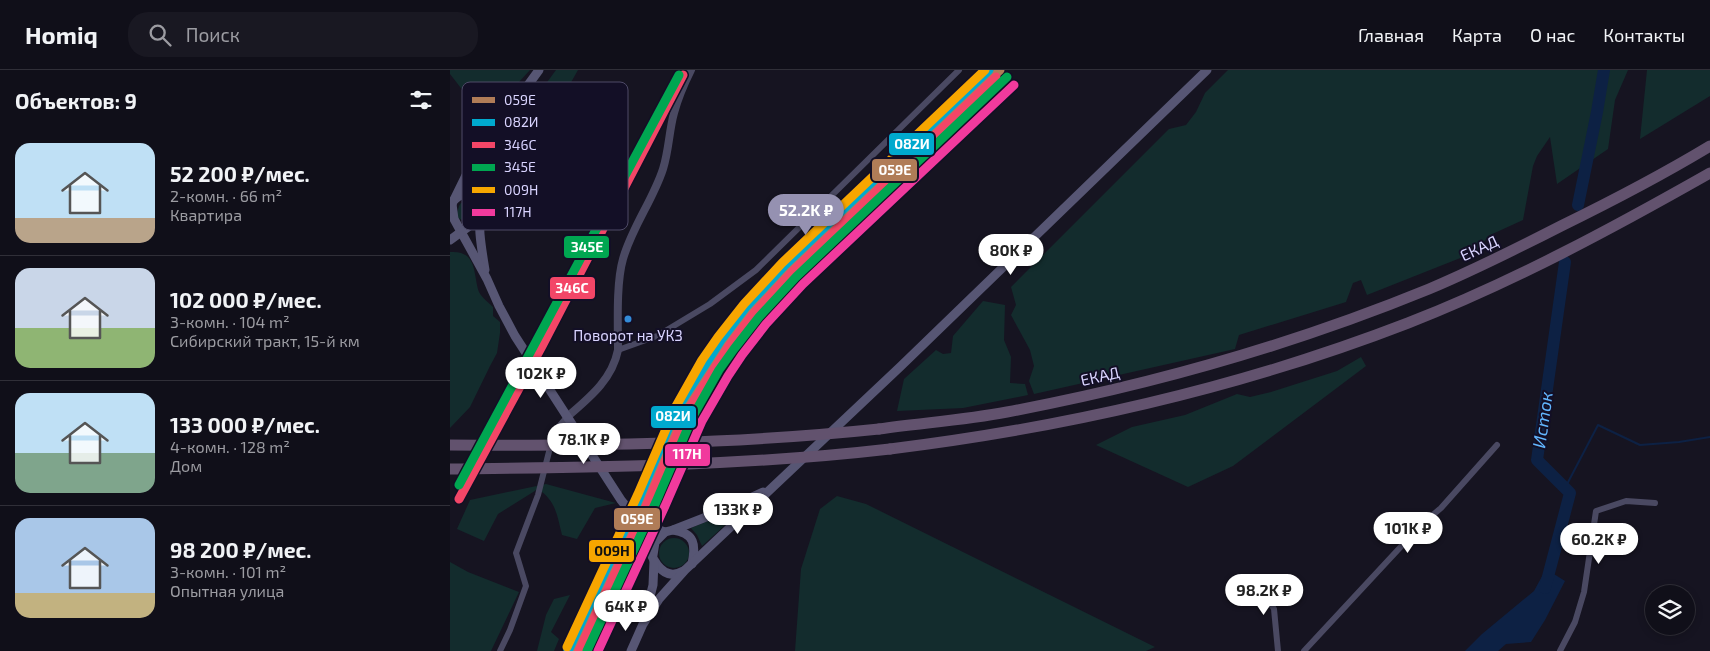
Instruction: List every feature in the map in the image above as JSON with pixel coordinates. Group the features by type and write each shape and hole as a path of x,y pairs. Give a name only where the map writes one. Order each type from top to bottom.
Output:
{"highway":[{"name":"ЕКАД","path":"450,445 686,442 879,429 1004,412 1169,376 1232,359 1351,319 1430,288 1602,206 1710,146"},
{"path":"450,469 634,467 809,457 971,439 1135,407 1233,383 1409,323 1467,298 1598,235 1710,173"}],"main road":[{"path":"531,82 540,70"},
{"path":"631,651 643,624 659,599 688,567 901,366 1208,70"},
{"path":"462,184 452,204 452,213 515,336 621,500 639,523 653,558 666,573 673,575 688,567 695,550 694,543 690,537 680,531 669,531 639,523"},
{"path":"452,204 462,195"},
{"path":"456,222 462,225"},
{"path":"480,230 487,279"},
{"path":"450,240 462,231"},
{"path":"450,245 460,243 472,250"},
{"path":"643,624 652,585 655,542 669,531 724,510 768,490"}],"street":[{"path":"500,651 526,586 516,553 538,495 554,432 605,381 614,366 618,350 620,276 623,259 637,224 654,193 663,171 668,153 674,112 691,70"},
{"path":"618,350 657,336 710,304 756,270 959,70"},
{"path":"1304,651 1422,525 1441,508 1497,445"},
{"path":"1560,651 1575,622 1584,592 1596,512 1626,502 1655,504"},
{"path":"1256,580 1274,609 1278,651"}],"green space":[{"path":"450,70 530,70 519,82 462,82 462,89 450,74"},
{"path":"556,70 578,70 571,82 547,82"},
{"path":"1228,70 1628,70 1615,100 1608,149 1557,184 1550,137 1537,156 1533,166 1523,220 1488,236 1478,251 1367,295 1361,280 1353,283 1346,302 1239,335 1235,349 1034,394 1029,381 1034,366 1030,350 1011,315 1016,305 1011,287 1169,129 1186,125 1196,112 1205,93"},
{"path":"1647,70 1710,70 1710,96 1640,139"},
{"path":"462,203 462,220 456,217 459,206"},
{"path":"450,252 459,252 470,259 475,271 479,292 493,307 493,316 500,322 500,333 497,353 470,407 450,428"},
{"path":"983,301 1005,305 1004,340 1011,357 1010,383 1025,384 1028,395 963,408 897,411 904,379 936,350 943,354 951,353 953,336"},
{"path":"1361,357 1366,366 1233,466 1188,487 1096,445 1132,427 1185,415 1237,394 1250,397 1271,392 1337,371"},
{"path":"546,484 616,503 595,508 577,539 562,535 557,515 549,498 538,489 498,514 484,541 457,529 470,500"},
{"path":"837,496 866,504 1155,647 1146,651 795,651 801,569 820,509"},
{"path":"747,505 702,546 691,528"},
{"path":"674,538 685,542 689,553 685,564 674,568 663,564 659,553 663,542"},
{"path":"450,562 468,572 519,592 491,651 450,651"},
{"path":"570,595 551,632 559,639 554,651 537,651 546,615 554,599"}],"water":[{"path":"1546,569 1565,581 1545,620 1531,642 1506,644 1498,651 1465,651 1482,634 1534,591"}],"waterway":[{"name":"Исток","path":"1578,205 1604,70"},
{"name":"Исток","path":"1545,588 1570,493 1537,460 1565,262"},
{"path":"1565,488 1598,425 1640,445 1710,437"}],"transit line":[{"name":"009Н","path":"567,647 638,494 675,408 702,360 718,337 744,304 782,263 985,70"},
{"name":"082И","path":"568,651 637,503 676,410 721,340 746,307 785,265 989,70"},
{"name":"059Е","path":"576,651 647,498 684,412 726,343 751,311 789,270 1000,70"},
{"name":"345Е","path":"628,170 679,75"},
{"name":"346С","path":"628,181 683,75"},
{"name":"346С","path":"579,651 646,507 685,415 729,346 754,313 792,272 996,77"},
{"name":"345Е","path":"587,651 656,502 693,416 719,370 734,349 759,317 796,277 1007,77"},
{"name":"117Н","path":"598,651 702,421 742,355 766,324 803,284 1014,85"},
{"name":"345Е","path":"459,485 596,230"},
{"name":"346С","path":"459,499 602,230"}],"place":[{"name":"Поворот на УКЗ","path":"628,319"}]}
